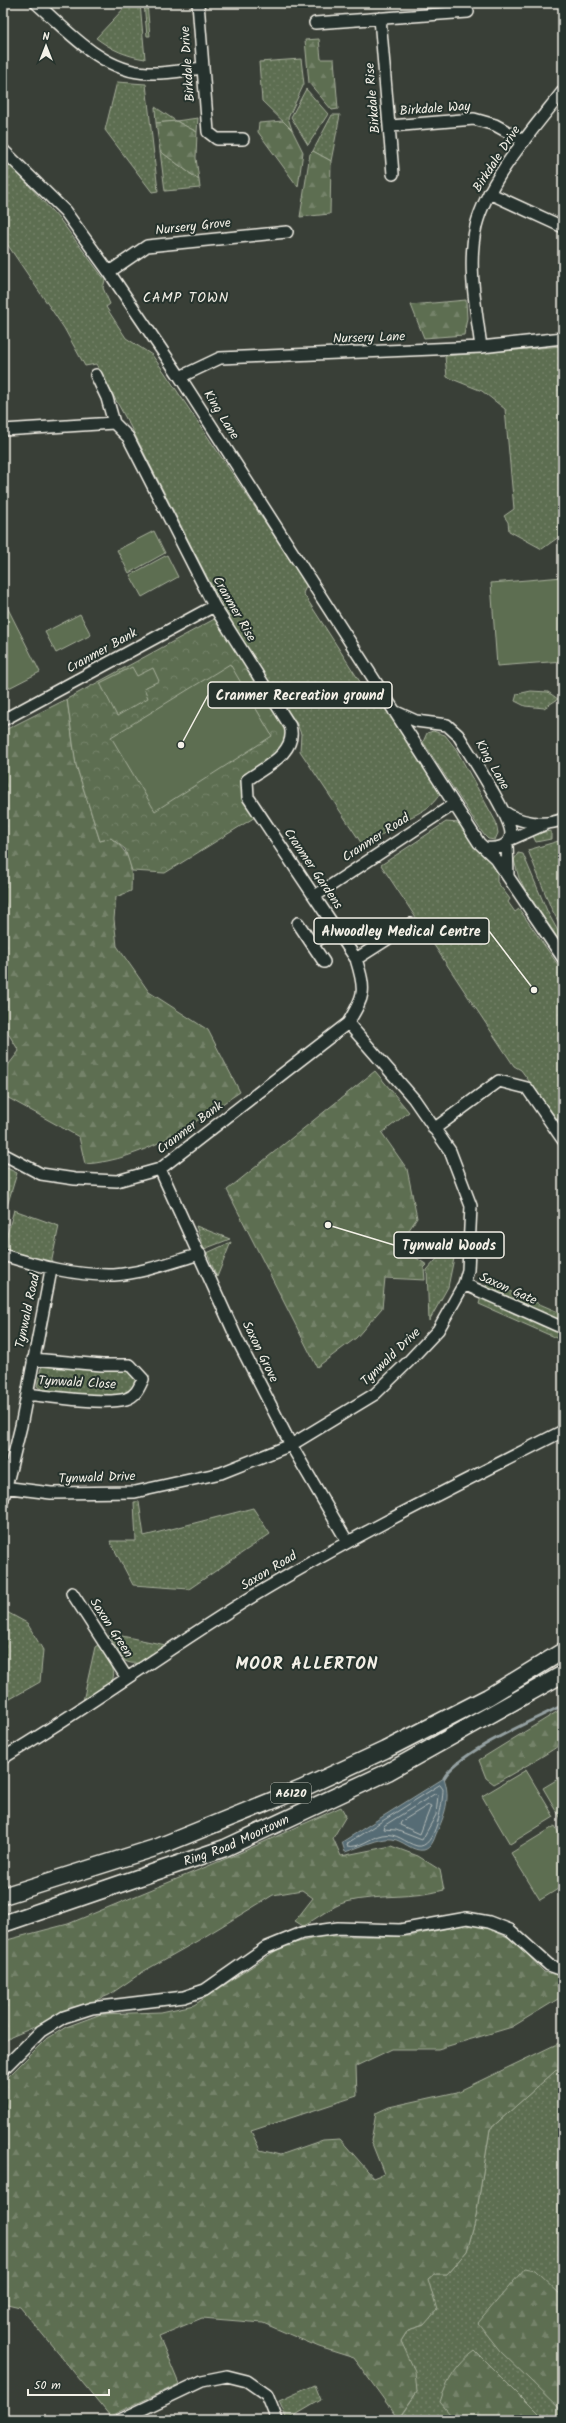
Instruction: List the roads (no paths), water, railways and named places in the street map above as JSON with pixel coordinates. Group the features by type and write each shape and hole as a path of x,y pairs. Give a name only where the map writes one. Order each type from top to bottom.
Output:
{"highway":[{"name":"Ring Road Moortown","path":"3,1896 158,1847 301,1789 385,1750 488,1697 563,1651"},
{"name":"Ring Road Moortown","path":"3,1924 225,1848 388,1772 563,1674"}],"street":[{"path":"36,3 92,52 121,68 148,73 203,68"},
{"name":"Birkdale Drive","path":"198,3 208,132 217,140 243,139"},
{"path":"315,23 468,12"},
{"name":"Birkdale Rise","path":"380,18 391,126 393,174"},
{"name":"Birkdale Drive","path":"481,347 473,277 476,226 490,193 524,141 563,91"},
{"name":"Birkdale Way","path":"391,126 474,119 495,125 524,141"},
{"name":"King Lane","path":"3,150 65,211 109,272 180,377 454,804 485,848 496,859 563,958"},
{"path":"490,193 563,227"},
{"name":"Nursery Grove","path":"109,272 147,246 287,232"},
{"name":"Nursery Lane","path":"180,377 220,358 481,347 563,338"},
{"path":"3,430 114,423 107,398 96,375"},
{"name":"Cranmer Rise","path":"114,423 128,437 214,606 290,726 292,740 288,750 247,780 248,797"},
{"name":"Cranmer Bank","path":"3,720 214,606"},
{"name":"King Lane","path":"394,711 426,723 447,725 458,735 503,811 510,830 508,842 508,878"},
{"path":"415,745 417,731 426,723"},
{"name":"Cranmer Gardens","path":"248,797 356,959 363,981 362,1000 348,1023"},
{"name":"Cranmer Road","path":"315,896 454,804"},
{"path":"503,811 516,818 546,824 552,824 563,819"},
{"path":"485,848 495,849 546,824"},
{"path":"298,923 324,962"},
{"path":"356,959 411,924"},
{"path":"312,944 336,928"},
{"name":"Cranmer Bank","path":"3,1154 41,1174 75,1179 117,1181 160,1169 348,1023"},
{"name":"Tynwald Drive","path":"4,1487 51,1493 135,1492 221,1473 291,1445 374,1394 397,1373 438,1330 464,1284 468,1270 471,1206 450,1151 414,1099 348,1023"},
{"path":"434,1128 500,1081 527,1088 563,1140"},
{"name":"Saxon Grove","path":"160,1169 200,1254 237,1339 291,1445 347,1541"},
{"path":"3,1255 51,1270 114,1275 151,1268 200,1254"},
{"name":"Tynwald Road","path":"3,1499 4,1487 27,1394 51,1270"},
{"name":"Saxon Gate","path":"464,1284 563,1328"},
{"name":"Tynwald Close","path":"27,1394 96,1401 126,1399 137,1392 143,1379 130,1364 102,1365 33,1359"},
{"name":"Saxon Road","path":"3,1758 46,1732 253,1596 347,1541 563,1431"},
{"name":"Saxon Green","path":"72,1593 127,1678"},
{"path":"3,1919 22,1917"},
{"path":"3,2069 41,2030 64,2017 92,2008 184,1997 205,1990 265,1948 302,1933 338,1928 400,1930 466,1918 489,1922 510,1930 550,1964 563,1970"},
{"path":"120,2420 202,2381 227,2376 247,2381 267,2395 276,2420"}],"water":[{"path":"444,1778 447,1793 446,1806 442,1820 429,1848 424,1850 415,1849 400,1841 387,1839 375,1841 345,1852 342,1842"}],"waterway":[{"path":"444,1778 452,1768 480,1747 563,1705"}],"place":[{"name":"Cranmer Recreation ground","path":"181,745"},
{"name":"Alwoodley Medical Centre","path":"534,990"},
{"name":"Tynwald Woods","path":"328,1225"}],"district":[{"name":"CAMP TOWN","path":"186,298"},
{"name":"MOOR ALLERTON","path":"307,1664"}]}
